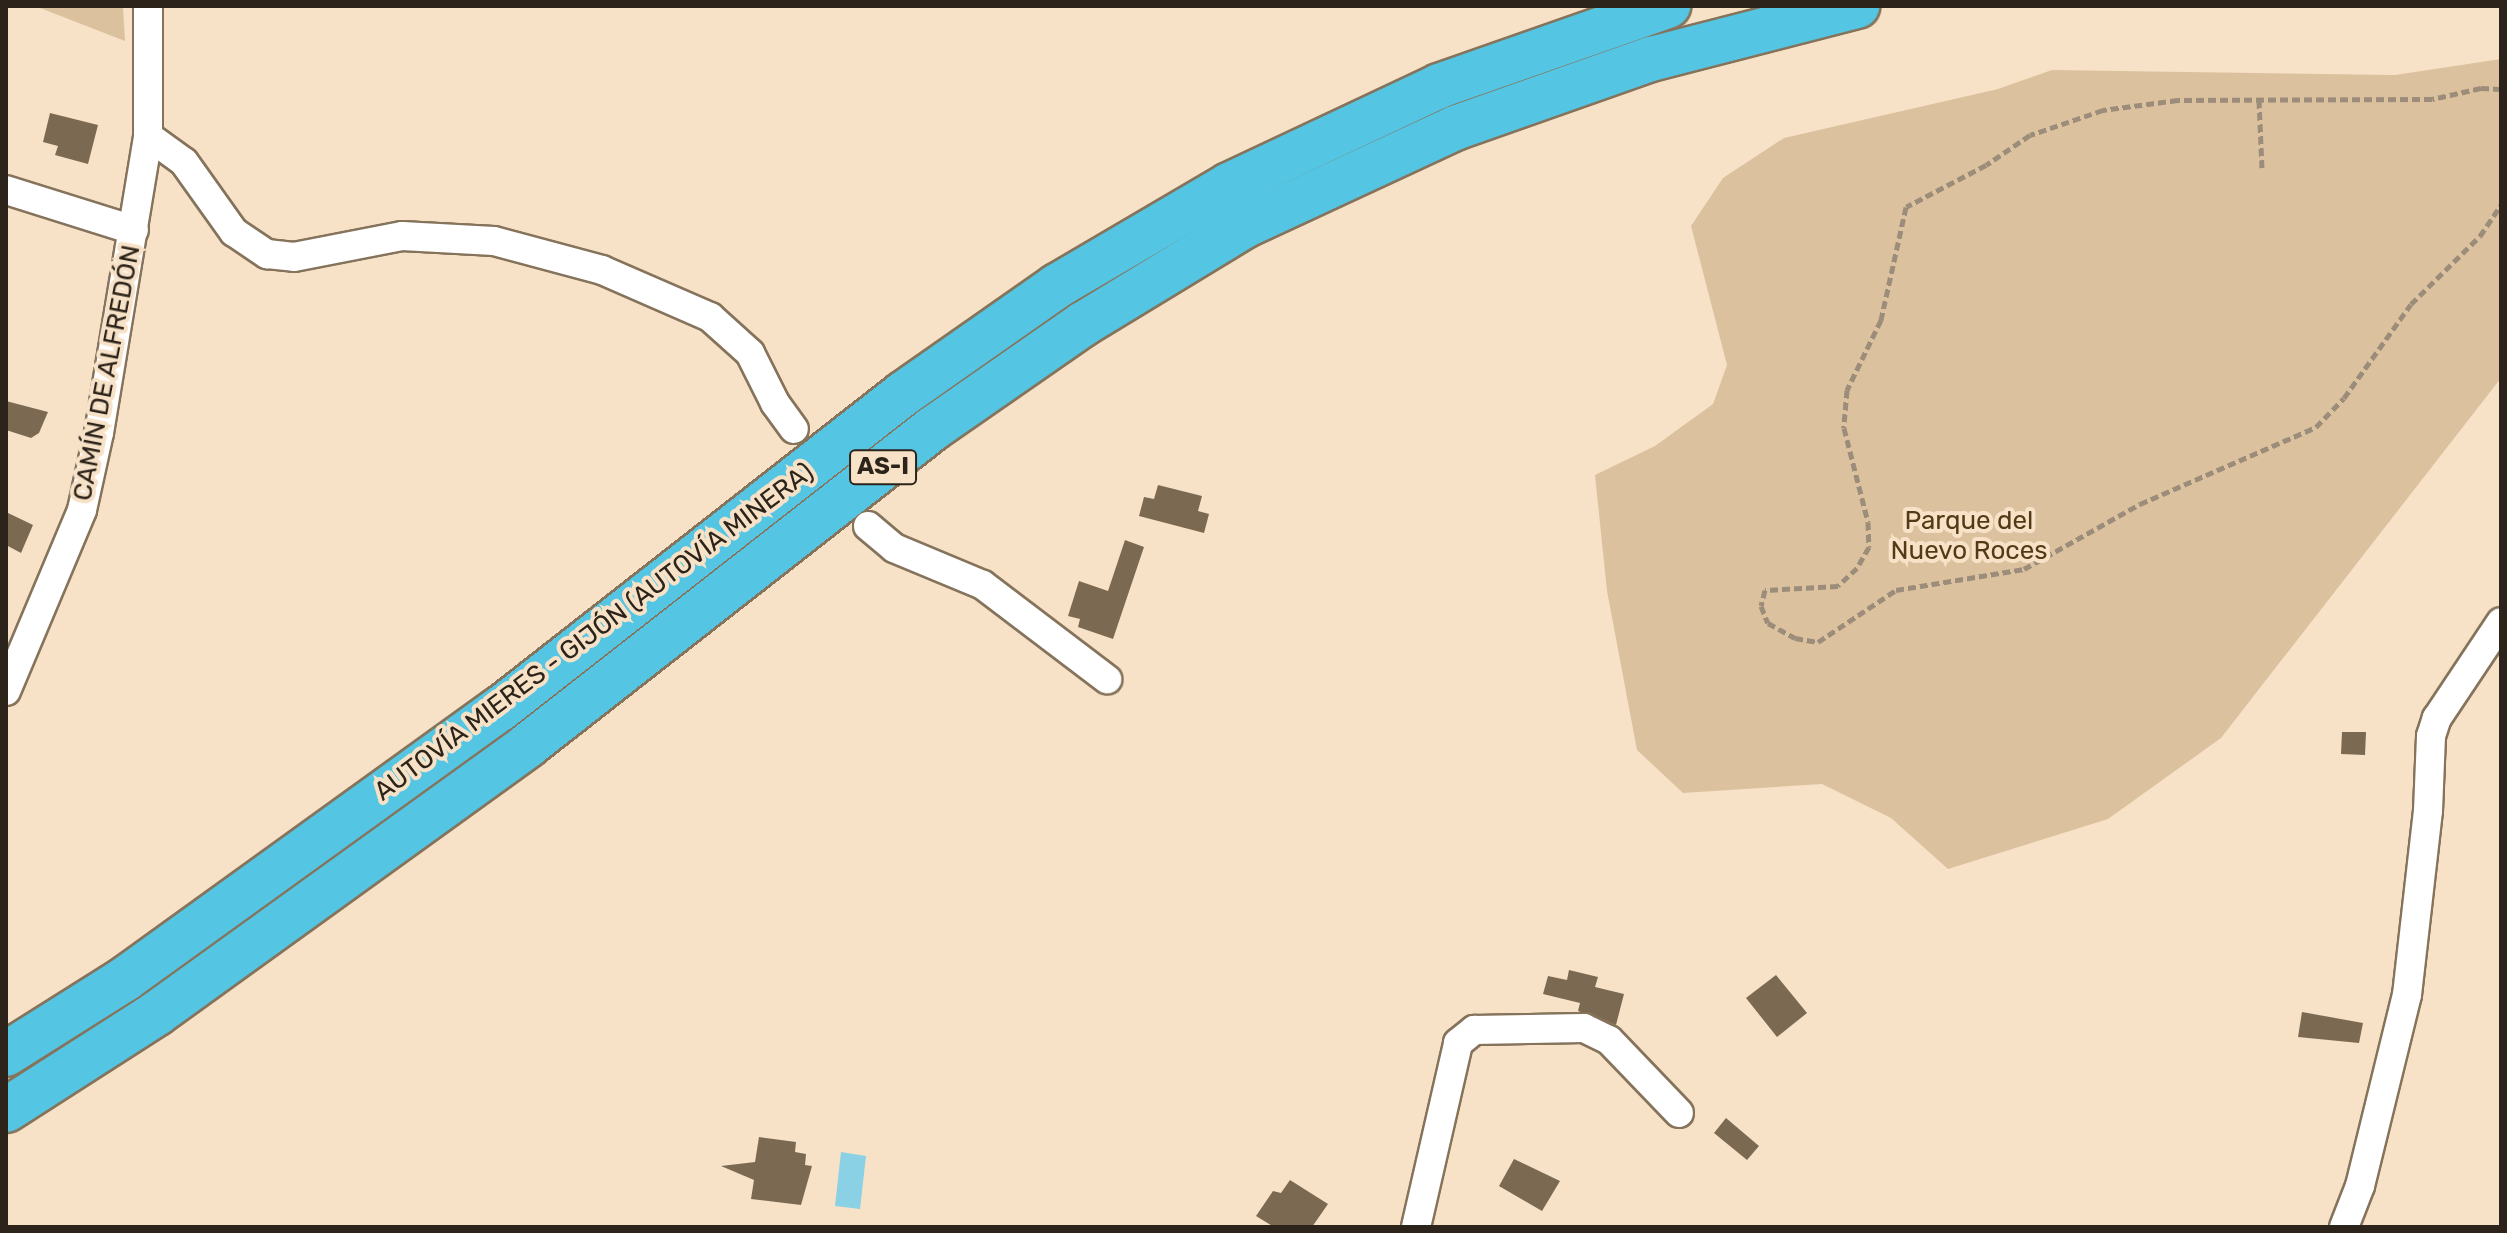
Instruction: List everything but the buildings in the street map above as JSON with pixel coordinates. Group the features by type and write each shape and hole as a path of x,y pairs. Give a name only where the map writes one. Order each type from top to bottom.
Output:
{"highway":[{"name":"AUTOVÍA MIERES - GIJÓN (AUTOVÍA MINERA)","path":"6,1054 125,979 487,719 903,394 1057,286 1229,185 1439,86 1668,6"},
{"name":"AS-I","path":"6,1110 157,1013 528,745 932,429 1083,324 1244,226 1455,128 1651,59 1857,6"}],"street":[{"name":"CAMÍN DE ALFREDÓN","path":"6,691 82,510 134,230 148,136 148,6"},
{"path":"148,136 184,162 234,232 267,254 294,257 402,236 494,241 602,270 710,317 750,353 775,403 794,429"},
{"path":"6,190 134,230"},
{"path":"868,526 894,548 983,585 1107,679"},
{"path":"2344,1227 2360,1186 2407,995 2428,811 2431,736 2437,718 2501,622"},
{"path":"1416,1227 1458,1043 1474,1030 1584,1028 1609,1040 1679,1113"}],"path":[{"path":"2501,89 2481,88 2432,99 2178,100 2069,119 2030,135 1986,165 1906,207 1881,320 1847,390 1844,428 1868,522 1869,547 1857,568 1838,586 1765,590 1761,606 1768,623 1795,638 1818,642 1896,590 2024,569 2152,498 2316,427 2344,398 2411,304 2480,236 2501,205"},
{"path":"2259,100 2262,170"}],"green space":[{"path":"33,6 123,6 125,41 40,8"},
{"name":"Parque del Nuevo Roces","path":"2501,59 2501,378 2221,738 2108,819 1948,869 1891,818 1822,784 1683,793 1637,750 1607,591 1595,475 1655,446 1713,404 1727,365 1691,226 1723,178 1784,138 1998,89 2052,70 2395,75"}],"water":[{"path":"841,1152 866,1156 860,1209 835,1206"}]}
